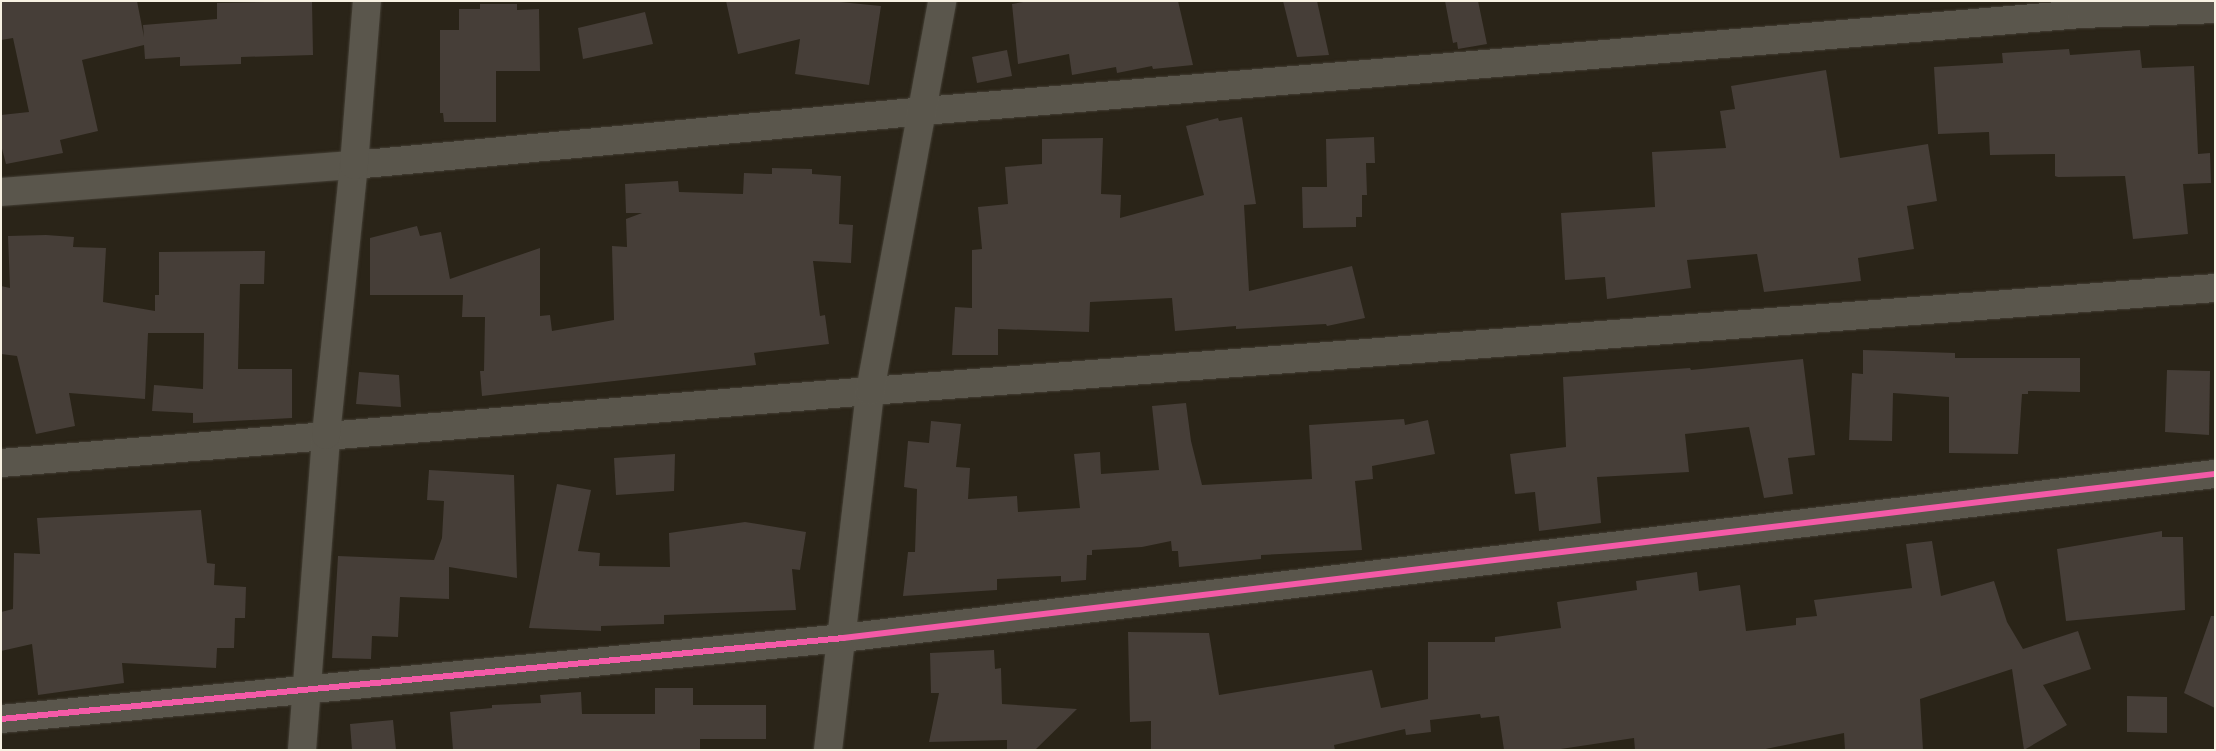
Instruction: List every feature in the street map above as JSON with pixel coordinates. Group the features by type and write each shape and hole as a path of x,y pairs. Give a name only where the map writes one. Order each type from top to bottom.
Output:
{"street":[{"path":"302,750 304,691 326,435 354,166 367,1"},
{"path":"828,750 843,638 870,391 924,111 942,1"},
{"path":"1,192 354,166 924,111 2080,8 2215,9"},
{"path":"1,463 870,391 2215,288"},
{"path":"1,719 843,638 2215,474"}],"building":[{"path":"1,1 137,1 144,37 143,25 217,19 217,3 312,1 313,55 241,57 241,64 180,66 180,57 145,59 144,45 82,60 98,131 60,140 63,153 6,164 1,145 1,115 29,112 13,38 1,40"},
{"path":"726,1 830,1 881,6 869,85 795,74 800,39 738,54"},
{"path":"1029,1 1178,1 1193,65 1153,69 1152,66 1117,73 1116,67 1072,75 1069,54 1018,64 1012,4"},
{"path":"1283,1 1317,1 1329,55 1297,57"},
{"path":"1445,1 1478,1 1487,44 1458,49 1457,42 1453,43"},
{"path":"480,4 517,4 517,10 539,9 540,71 496,71 496,122 444,122 443,113 440,113 440,30 459,30 459,9 480,9"},
{"path":"645,12 653,44 583,59 578,28"},
{"path":"2069,49 2070,55 2140,50 2142,68 2194,66 2198,154 2210,153 2211,183 2183,184 2188,234 2133,239 2125,176 2058,177 2055,176 2055,154 1990,155 1989,132 1938,134 1934,67 2003,63 2002,53"},
{"path":"1007,50 1012,76 977,83 972,57"},
{"path":"1826,70 1840,158 1928,144 1937,201 1907,206 1914,249 1858,258 1861,281 1764,292 1757,254 1687,260 1691,288 1607,299 1605,277 1565,280 1561,213 1655,207 1652,152 1726,148 1720,111 1735,109 1731,86"},
{"path":"1242,117 1256,204 1244,205 1249,291 1352,266 1365,318 1327,326 1326,324 1236,329 1236,326 1175,331 1172,298 1090,302 1089,332 998,329 998,355 952,355 955,307 972,308 972,250 982,249 978,207 1008,204 1005,167 1042,164 1042,139 1103,138 1101,194 1121,195 1120,218 1204,195 1186,126 1218,118 1219,121"},
{"path":"1374,137 1375,163 1366,163 1367,195 1362,195 1362,217 1356,217 1356,227 1303,228 1302,187 1327,187 1326,139"},
{"path":"772,168 812,169 812,174 841,176 839,224 853,225 851,263 813,261 820,316 825,315 829,344 754,353 756,365 482,396 480,371 484,371 485,317 462,317 463,295 370,295 370,238 417,226 420,236 441,232 450,279 540,248 540,316 550,315 552,331 614,320 612,246 627,247 626,219 642,213 626,213 625,184 678,181 679,192 743,194 744,173 772,174"},
{"path":"46,235 74,237 73,247 106,248 103,302 155,311 155,295 159,295 159,252 265,251 264,284 240,284 238,369 292,369 292,418 193,423 193,413 152,411 154,385 203,389 204,333 148,333 145,399 69,393 75,426 36,434 17,356 1,354 1,286 10,288 8,236"},
{"path":"1863,350 1955,353 1955,358 2080,358 2080,392 2028,391 2028,394 2022,394 2018,454 1949,453 1949,397 1893,393 1892,441 1849,440 1852,373 1863,374"},
{"path":"1803,359 1815,455 1788,458 1793,494 1764,498 1749,427 1685,434 1689,472 1597,477 1601,523 1539,531 1535,492 1515,494 1510,454 1566,447 1563,377 1690,368 1691,370"},
{"path":"2167,370 2210,371 2209,435 2165,432"},
{"path":"359,372 399,375 401,407 356,404"},
{"path":"1186,403 1191,441 1202,485 1312,479 1309,425 1404,419 1405,425 1428,420 1435,454 1372,466 1373,479 1355,481 1362,550 1261,555 1261,559 1179,567 1178,551 1172,551 1171,541 1142,547 1092,550 1092,555 1087,555 1086,580 1061,582 1061,576 997,579 997,590 903,596 908,552 915,552 917,489 904,487 908,441 929,443 931,421 961,424 956,467 970,468 968,499 1017,496 1018,512 1080,508 1074,454 1100,452 1101,474 1159,470 1152,406"},
{"path":"675,454 674,491 616,495 614,458"},
{"path":"429,470 514,475 517,578 449,567 449,599 400,597 398,637 372,636 371,659 332,658 338,556 434,560 442,538 444,501 427,500"},
{"path":"557,484 591,490 578,551 600,553 599,566 670,567 669,533 745,522 806,532 800,570 792,569 796,610 664,615 664,624 601,626 601,631 529,628"},
{"path":"201,510 207,563 215,564 214,585 246,587 245,618 235,618 234,648 217,648 216,668 122,663 124,683 38,695 32,644 1,651 1,612 13,609 14,553 40,554 37,518"},
{"path":"2162,531 2162,537 2183,537 2185,610 2066,621 2057,549"},
{"path":"1932,541 1941,596 1994,581 2007,622 2023,649 2078,631 2091,669 2043,685 2067,725 2024,750 2012,669 1920,699 1923,750 1845,750 1844,733 1761,750 1635,750 1634,738 1554,750 1504,750 1499,716 1481,718 1480,714 1430,720 1431,732 1406,735 1405,729 1334,745 1335,750 1151,750 1151,721 1130,722 1128,632 1209,633 1219,695 1372,670 1381,708 1428,699 1428,642 1495,642 1495,637 1561,628 1557,602 1637,590 1636,581 1697,572 1699,591 1740,585 1746,631 1796,625 1796,618 1817,616 1814,600 1912,588 1906,544"},
{"path":"2211,616 2215,616 2215,708 2184,693"},
{"path":"994,650 995,669 1001,668 1002,704 1077,709 1035,750 1007,750 1007,740 929,742 939,693 931,693 930,653"},
{"path":"655,688 693,688 693,705 766,705 766,739 700,739 700,750 453,750 450,712 492,708 492,705 541,703 540,695 581,692 582,714 655,714"},
{"path":"2127,696 2167,697 2167,733 2127,732"},
{"path":"393,720 396,750 352,750 350,724"}],"cycle path":[{"path":"1,719 843,638 2215,474"}]}
